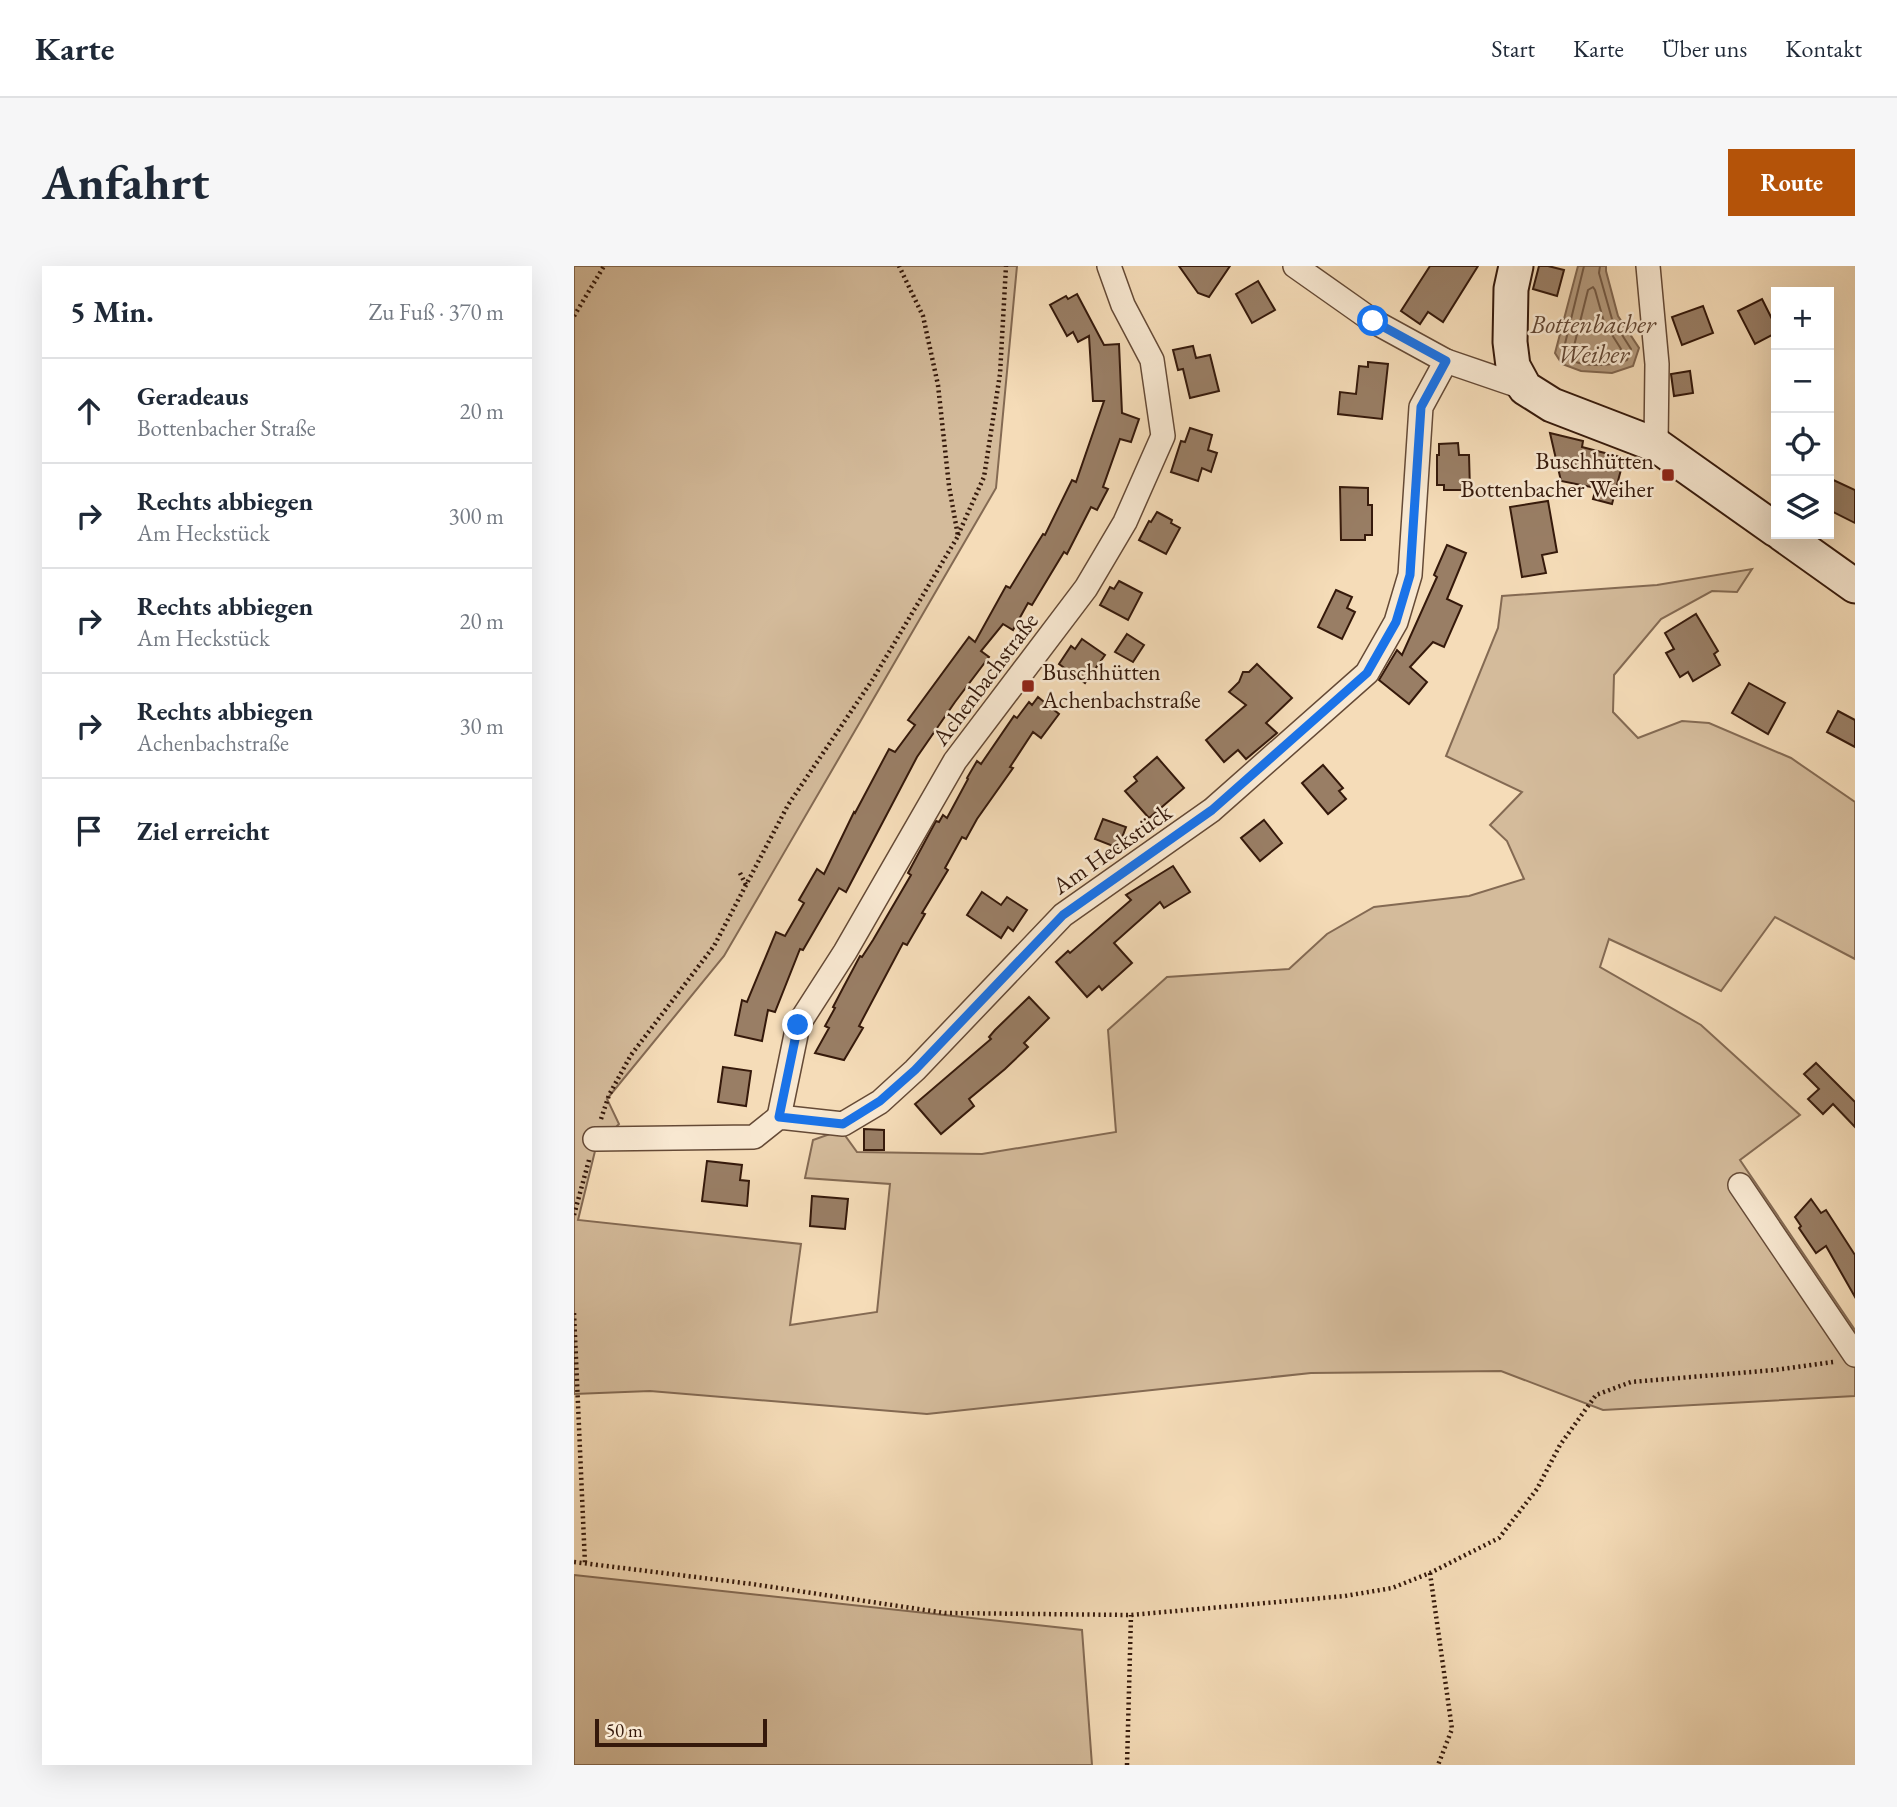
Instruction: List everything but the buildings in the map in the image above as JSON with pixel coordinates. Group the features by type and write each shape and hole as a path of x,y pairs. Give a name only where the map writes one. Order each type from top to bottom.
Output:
{"street":[{"name":"Achenbachstraße","path":"779,1117 798,1025 845,951 955,761 1086,588 1125,522 1163,436 1152,360 1123,305 1109,266"},
{"path":"1295,266 1373,321 1446,361 1519,377 1552,405 1656,446 1771,526"},
{"path":"1516,266 1511,289 1510,342 1519,377"},
{"path":"1648,266 1657,363 1656,446"},
{"name":"Am Heckstück","path":"779,1117 843,1124 880,1101 915,1070 1063,915 1212,810 1367,673 1396,622 1410,575 1421,407 1446,361"},
{"path":"1789,539 1855,586"},
{"path":"596,1134 754,1137 779,1117"},
{"path":"1740,1185 1848,1358"}],"path":[{"path":"574,316 604,266"},
{"path":"899,266 923,316 938,385 949,486 958,536"},
{"path":"574,1215 609,1096 631,1055 715,946 788,805 873,679 958,536 984,477 1000,374 1006,266"},
{"path":"740,873 747,886"},
{"path":"574,1313 585,1563"},
{"path":"574,1562 945,1613 1130,1615 1345,1596 1392,1588 1430,1573 1499,1538 1537,1489 1560,1446 1596,1395 1631,1382 1775,1370 1848,1358"},
{"path":"1430,1573 1452,1730 1438,1765"},
{"path":"1127,1765 1130,1615"}],"shaded area":[{"path":"574,266 1017,266 996,488 724,956 607,1099 619,1124 596,1147 578,1220 801,1244 790,1325 877,1312 890,1184 805,1178 813,1140 841,1130 857,1152 982,1154 1116,1132 1108,1030 1167,977 1289,969 1327,934 1374,907 1469,896 1524,879 1507,841 1490,825 1522,792 1446,756 1498,628 1502,596 1657,585 1752,569 1737,592 1712,591 1661,619 1614,675 1613,712 1638,738 1682,721 1709,723 1791,758 1855,802 1855,959 1775,917 1721,991 1609,939 1600,967 1701,1025 1800,1115 1740,1160 1855,1330 1855,1396 1603,1410 1501,1371 1311,1373 927,1414 650,1391 574,1394"},
{"path":"574,1575 1082,1630 1092,1765 574,1765"}],"water":[{"name":"Bottenbacher Weiher","path":"1578,266 1606,266 1618,316 1639,348 1633,366 1612,373 1581,371 1562,364 1555,353"}],"place":[{"name":"Buschhütten Bottenbacher Weiher","path":"1668,475"},
{"name":"Buschhütten Achenbachstraße","path":"1028,686"}],"route":[{"path":"798,1025 779,1117 843,1124 880,1101 915,1070 1063,915 1212,810 1367,673 1396,622 1410,575 1421,407 1446,361 1373,321"}]}
